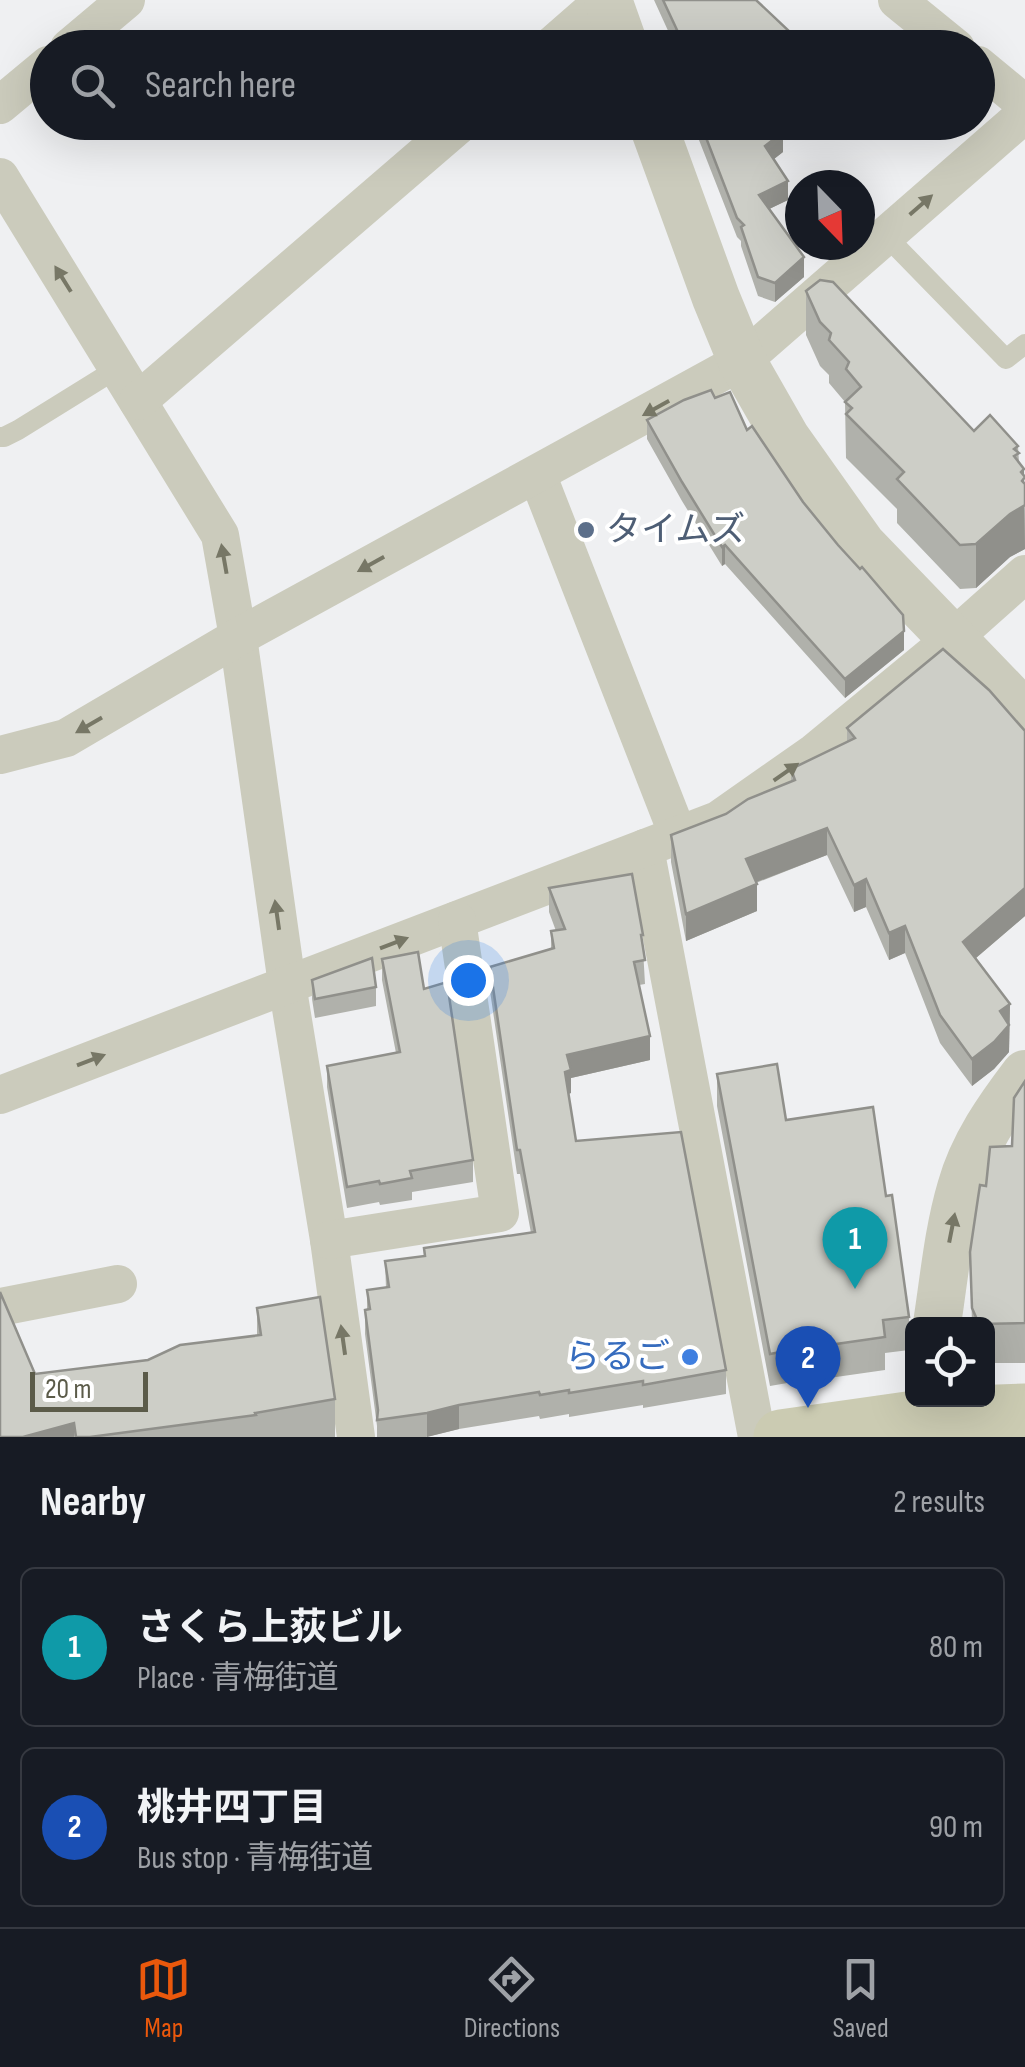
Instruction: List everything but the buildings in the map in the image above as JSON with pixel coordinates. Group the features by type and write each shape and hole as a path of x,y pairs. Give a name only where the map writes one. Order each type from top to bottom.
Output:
{"main road":[{"path":"782,1437 942,1407 1025,1411"}],"street":[{"path":"90,30 126,0"},
{"path":"570,30 606,0 618,30"},
{"path":"897,0 934,30"},
{"path":"0,105 30,80"},
{"path":"995,80 1025,104"},
{"path":"0,755 66,738 238,637 742,361 1025,114"},
{"path":"138,401 441,140"},
{"path":"659,140 742,361 806,468 862,545 1025,714"},
{"path":"0,177 220,534 356,1437"},
{"path":"537,474 662,841 758,1437"},
{"path":"0,1096 718,820 814,752 1025,574"},
{"path":"329,1240 500,1214 457,920"},
{"path":"938,1317 962,1186 1000,1107 1025,1074"},
{"path":"0,1307 118,1284"}],"lane":[{"path":"886,236 1006,360 1025,344"},
{"path":"0,437 18,430 118,368"}],"place":[{"name":"タイムズ","path":"586,530"},
{"name":"さくら上荻ビル","path":"855,1289"},
{"name":"らるご","path":"690,1357"},
{"name":"桃井四丁目","path":"808,1408"}]}
